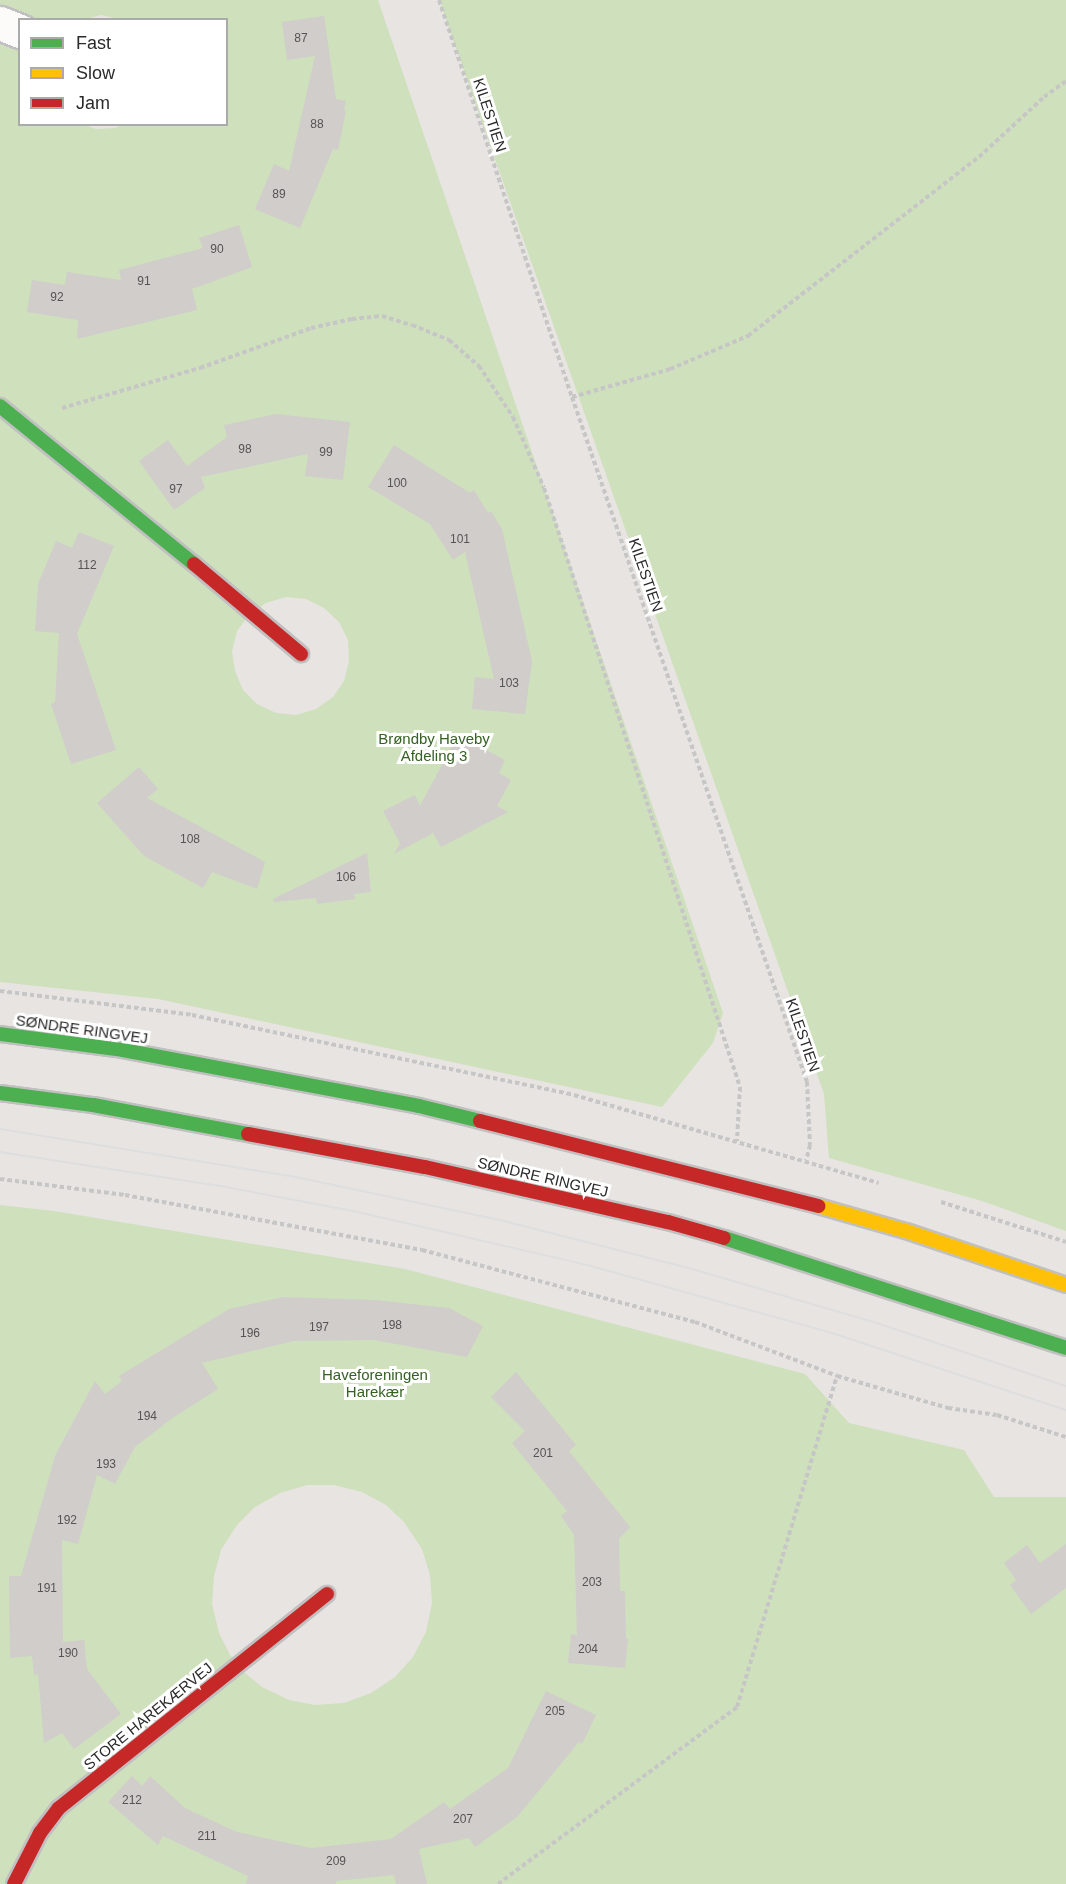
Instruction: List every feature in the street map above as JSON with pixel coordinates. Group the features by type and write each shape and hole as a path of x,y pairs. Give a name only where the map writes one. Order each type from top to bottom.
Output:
{"main road":[{"path":"0,406 96,482 301,654"},
{"name":"SØNDRE RINGVEJ","path":"0,1034 123,1050 419,1106 821,1207 906,1231 1066,1285"},
{"name":"SØNDRE RINGVEJ","path":"0,1093 93,1105 425,1167 668,1222 807,1263 1066,1348"},
{"name":"STORE HAREKÆRVEJ","path":"14,1884 40,1833 59,1808 327,1594"}],"street":[{"path":"0,22 18,30"}],"path":[{"name":"KILESTIEN","path":"439,0 572,397 807,1082 810,1145 806,1161"},
{"path":"572,397 670,369 748,336 979,157 1044,97 1066,81"},
{"path":"17,421 200,368 311,328 352,319 382,316 412,325 449,340 479,366 513,417 544,488 740,1087 737,1142"},
{"path":"0,1179 125,1195 422,1250 695,1322 837,1376 948,1408 997,1415 1066,1437"},
{"path":"498,1884 736,1707 837,1376"}],"green space":[{"name":"Brøndby Haveby Afdeling 3","path":"0,0 378,0 723,1013 713,1043 662,1107 158,999 0,982","holes":["286,597 306,599 324,608 339,622 348,640 349,661 344,681 333,697 316,709 296,715 276,713 257,704 243,690 235,671 232,651 237,631 249,615 266,603"]},
{"path":"439,0 1066,0 1066,1231 982,1201 829,1158 824,1094"},
{"name":"Haveforeningen Harekær","path":"0,1205 54,1211 405,1269 805,1374 849,1423 964,1450 994,1497 1066,1497 1066,1884 0,1884","holes":["307,1485 334,1485 362,1492 386,1505 404,1522 422,1549 430,1575 432,1603 426,1632 413,1657 395,1677 371,1693 344,1703 315,1705 289,1700 262,1687 244,1672 230,1655 219,1633 212,1604 214,1576 221,1550 237,1525 255,1507 280,1493"]}],"building":[{"path":"324,16 336,99 346,101 344,111 346,111 338,150 333,149 300,228 255,209 274,164 289,171 315,56 287,60 282,22"},
{"path":"239,225 252,267 192,289 197,310 77,339 78,320 27,312 32,280 65,285 67,272 121,280 119,270 203,248 199,238"},
{"path":"276,414 350,422 343,480 305,476 308,454 201,477 205,488 174,510 139,461 168,440 187,466 227,437 224,425"},
{"path":"394,445 470,493 474,490 488,513 491,511 502,529 532,661 525,714 472,709 475,677 494,679 465,552 453,560 430,524 368,487"},
{"path":"79,532 114,546 77,634 116,750 71,764 51,704 55,702 59,633 35,631 38,584 56,541 72,548"},
{"path":"458,735 505,760 499,773 511,780 497,806 508,812 441,847 433,833 394,854 400,843 383,811 415,795 420,806"},
{"path":"139,767 158,789 147,798 265,862 257,889 212,872 203,888 144,856 97,803"},
{"path":"367,853 371,892 354,894 355,899 317,904 316,898 274,902 273,899"},
{"path":"283,1297 375,1300 449,1308 483,1326 467,1357 374,1340 294,1341 202,1363 218,1389 171,1419 135,1447 115,1484 97,1475 78,1544 62,1540 63,1642 84,1640 87,1669 121,1714 74,1749 62,1733 44,1743 38,1674 34,1675 32,1656 10,1658 9,1576 21,1576 55,1456 95,1381 105,1394 122,1381 119,1376 229,1309"},
{"path":"516,1372 576,1445 569,1451 630,1527 619,1539 620,1591 625,1591 626,1639 628,1639 625,1668 568,1663 571,1634 577,1635 574,1535 561,1516 567,1511 512,1443 525,1431 491,1397"},
{"path":"1066,1544 1066,1588 1031,1614 1010,1585 1016,1580 1004,1563 1027,1545 1040,1563"},
{"path":"546,1691 596,1715 582,1744 579,1742 517,1817 475,1847 469,1838 419,1849 427,1884 396,1884 394,1875 336,1881 336,1884 246,1884 248,1876 163,1836 158,1845 108,1802 132,1776 142,1786 150,1776 185,1808 237,1832 311,1848 391,1839 444,1802 450,1809 508,1768"}],"tram line":[{"path":"0,1129 291,1176 504,1221 689,1268 877,1323 1066,1386"},
{"path":"0,1152 226,1187 358,1212 591,1266 829,1332 1066,1410"}],"traffic: fast":[{"path":"0,406 194,564"},
{"path":"0,1034 123,1050 419,1106 480,1121"},
{"path":"0,1093 93,1105 248,1134"},
{"path":"724,1238 1066,1348"}],"traffic: slow":[{"path":"818,1206 906,1231 1066,1285"}],"traffic: jam":[{"path":"194,564 301,654"},
{"path":"480,1121 818,1206"},
{"path":"248,1134 425,1167 668,1222 724,1238"},
{"path":"14,1884 40,1833 59,1808 327,1594"}]}
